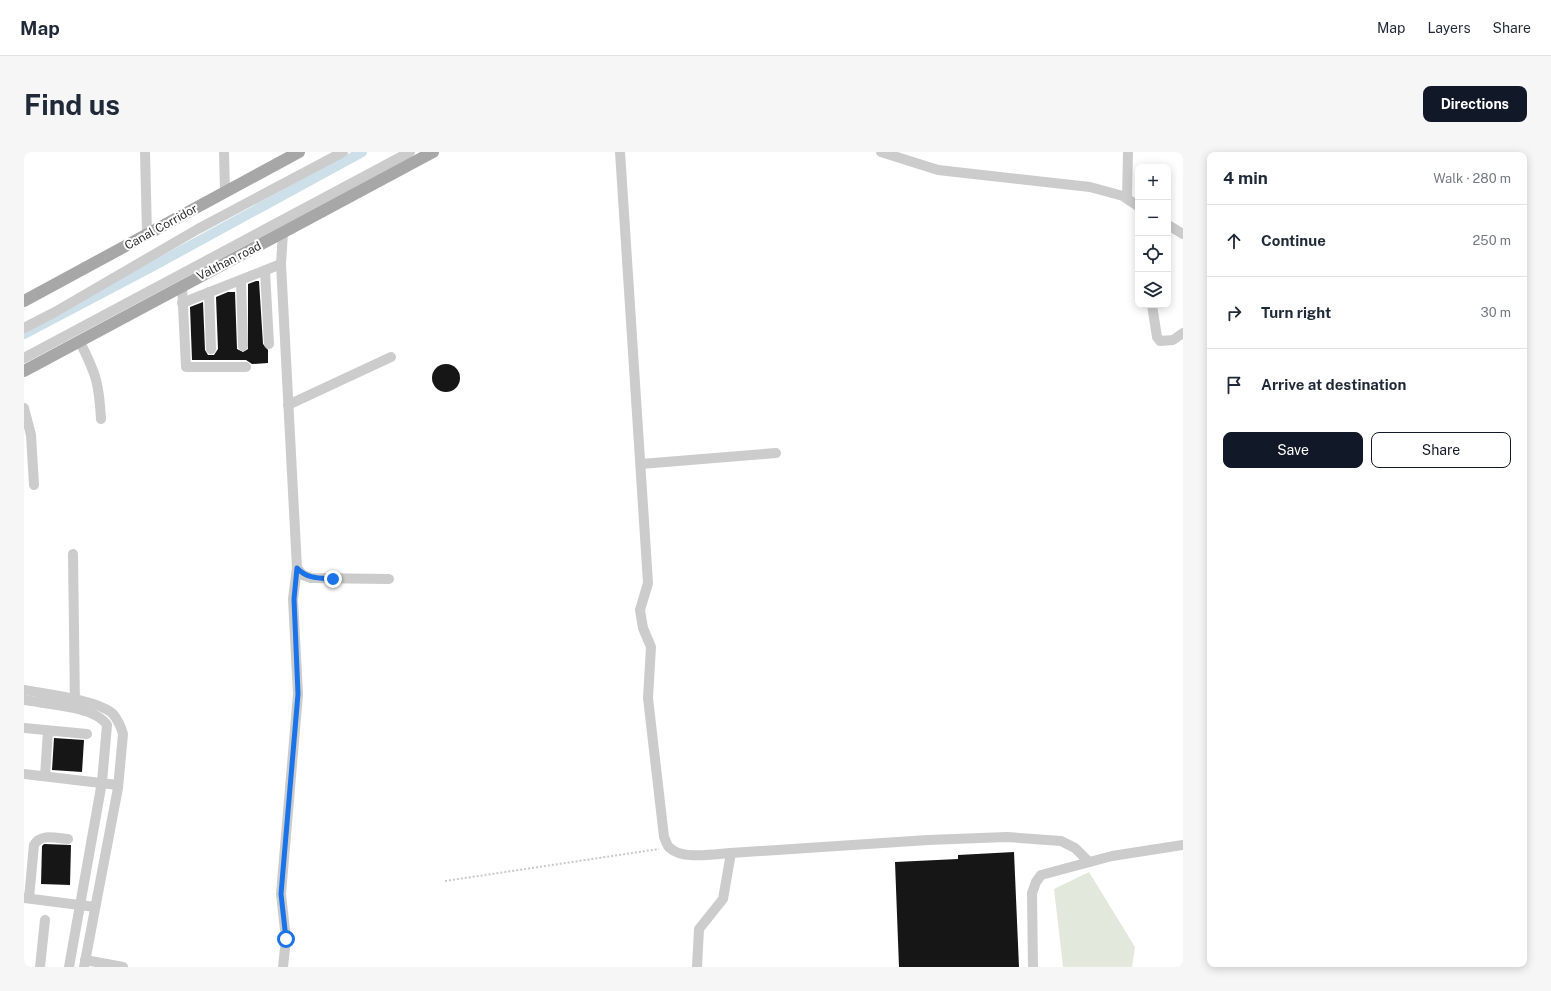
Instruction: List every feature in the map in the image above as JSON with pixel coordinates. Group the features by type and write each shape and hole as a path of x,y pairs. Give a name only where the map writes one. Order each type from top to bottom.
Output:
{"main road":[{"name":"Canal Corridor","path":"24,301 299,152"},
{"name":"Valthan road","path":"24,371 182,286 283,234 433,152"}],"street":[{"path":"145,152 147,234"},
{"path":"224,152 226,192"},
{"path":"24,328 55,312 198,229 343,152"},
{"path":"24,358 410,152"},
{"path":"620,152 648,583 640,610 643,628 651,647 648,698 664,837 669,848 679,854 696,855 928,840 1007,837 1061,841 1075,848 1090,862"},
{"path":"881,152 938,170 1090,187 1127,198 1135,204"},
{"path":"1127,198 1128,152"},
{"path":"1171,227 1183,234"},
{"path":"283,234 281,264 297,568 294,599 298,694 281,894 286,939 283,967"},
{"path":"182,303 281,264"},
{"path":"265,271 269,344"},
{"path":"241,280 243,346"},
{"path":"182,286 186,367 246,367"},
{"path":"209,292 211,349"},
{"path":"1152,308 1156,337 1160,341 1174,340 1183,333"},
{"path":"80,342 96,376 100,390 101,419"},
{"path":"288,404 391,357"},
{"path":"24,408 31,435 34,485"},
{"path":"641,464 776,453"},
{"path":"73,554 75,705"},
{"path":"297,568 303,575 312,578 389,579"},
{"path":"24,690 75,705 99,717 107,726 102,782 69,967"},
{"path":"24,700 102,708 113,714 120,725 123,745 118,785 85,964 123,967"},
{"path":"24,728 88,734"},
{"path":"45,776 48,731"},
{"path":"24,774 118,785"},
{"path":"68,839 43,837 37,839 34,844 28,867 26,898 95,907"},
{"path":"1033,967 1032,893 1036,882 1041,875 1112,856 1183,845"},
{"path":"697,967 699,929 723,899 731,853"},
{"path":"40,967 45,920"}],"path":[{"path":"445,881 669,848"}],"shaded area":[{"path":"1089,872 1135,947 1132,967 1063,967 1054,889"}],"building":[{"path":"259,281 263,344 268,350 268,363 252,364 246,360 192,360 190,307 203,302 205,350 208,355 214,355 218,349 216,297 228,292 235,292 237,349 243,352 248,349 248,284"},
{"path":"446,364 456,368 460,378 456,388 446,392 436,388 432,378 436,368"},
{"path":"54,738 84,740 82,772 52,770"},
{"path":"44,844 71,845 70,885 41,884 42,846"},
{"path":"1014,852 1019,967 899,967 895,862 958,859 958,855"}],"waterway":[{"path":"24,334 155,265 362,152"}],"route":[{"path":"286,939 285,918 281,894 298,694 294,599 297,568 303,575 312,578 333,579"}]}
